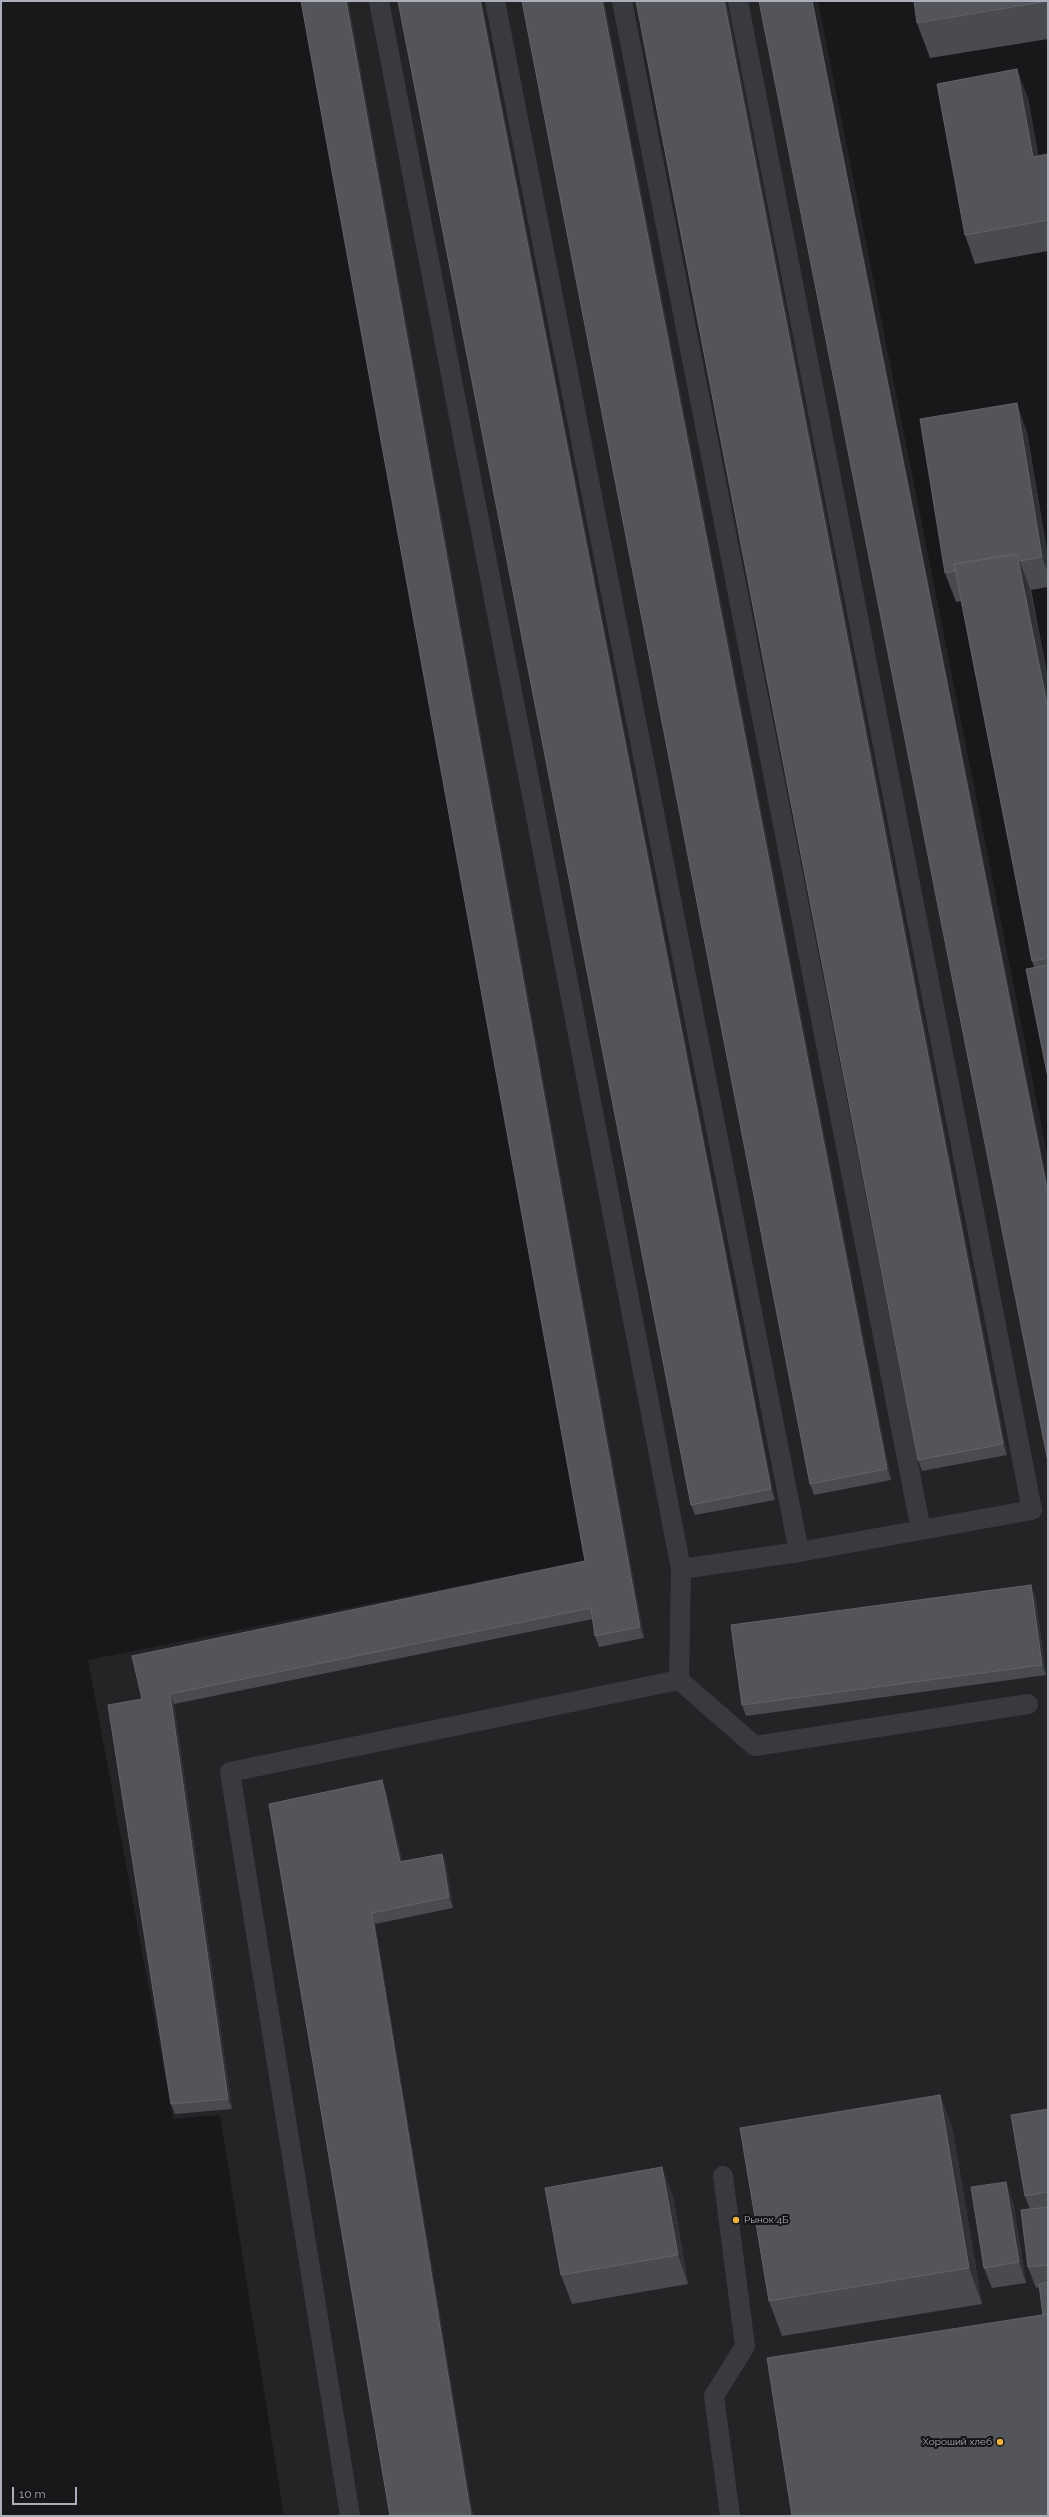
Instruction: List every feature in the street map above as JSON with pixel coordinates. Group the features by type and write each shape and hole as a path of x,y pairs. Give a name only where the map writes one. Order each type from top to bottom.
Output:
{"lane":[{"path":"379,1 681,1569 679,1680"},
{"path":"495,1 799,1552"},
{"path":"622,1 921,1530"},
{"path":"681,1569 799,1552 1032,1510 738,1"},
{"path":"679,1680 755,1746 1028,1704"},
{"path":"350,2516 230,1772 679,1680"},
{"path":"723,2176 745,2346 714,2396 730,2516"}],"shaded area":[{"path":"303,1 818,1 1048,1158 1048,2516 284,2516 220,2115 173,2119 88,1660 586,1560"}],"building":[{"path":"301,1 346,1 640,1627 595,1636 591,1608 170,1694 228,2099 171,2104 108,1705 142,1699 132,1656 585,1561"},
{"path":"398,1 480,1 771,1489 691,1505"},
{"path":"522,1 602,1 887,1469 810,1484"},
{"path":"636,1 724,1 1003,1444 918,1460"},
{"path":"759,1 812,1 1048,1194 1048,1462"},
{"path":"914,1 1048,1 917,23"},
{"path":"1017,69 1033,157 1048,154 1048,220 965,235 937,84"},
{"path":"1017,403 1042,557 1020,561 1017,554 954,564 955,571 945,573 920,419"},
{"path":"1017,554 1048,709 1048,958 1032,961 954,564"},
{"path":"1048,965 1048,1078 1026,969"},
{"path":"1031,1585 1042,1665 742,1705 731,1625"},
{"path":"382,1780 400,1862 442,1854 449,1897 372,1913 471,2516 390,2516 269,1804"},
{"path":"940,2095 969,2268 769,2301 740,2128"},
{"path":"1048,2109 1048,2192 1025,2196 1011,2115"},
{"path":"662,2167 678,2255 561,2275 545,2188"},
{"path":"1006,2182 1019,2262 984,2268 971,2187"},
{"path":"1048,2207 1048,2265 1028,2267 1021,2210"},
{"path":"1048,2282 1048,2314 1043,2315 1039,2284"},
{"path":"1048,2314 1048,2516 792,2516 767,2358"}],"place":[{"name":"Рынок 4Б","path":"736,2220"},
{"name":"Хороший хлеб","path":"1000,2442"}]}
